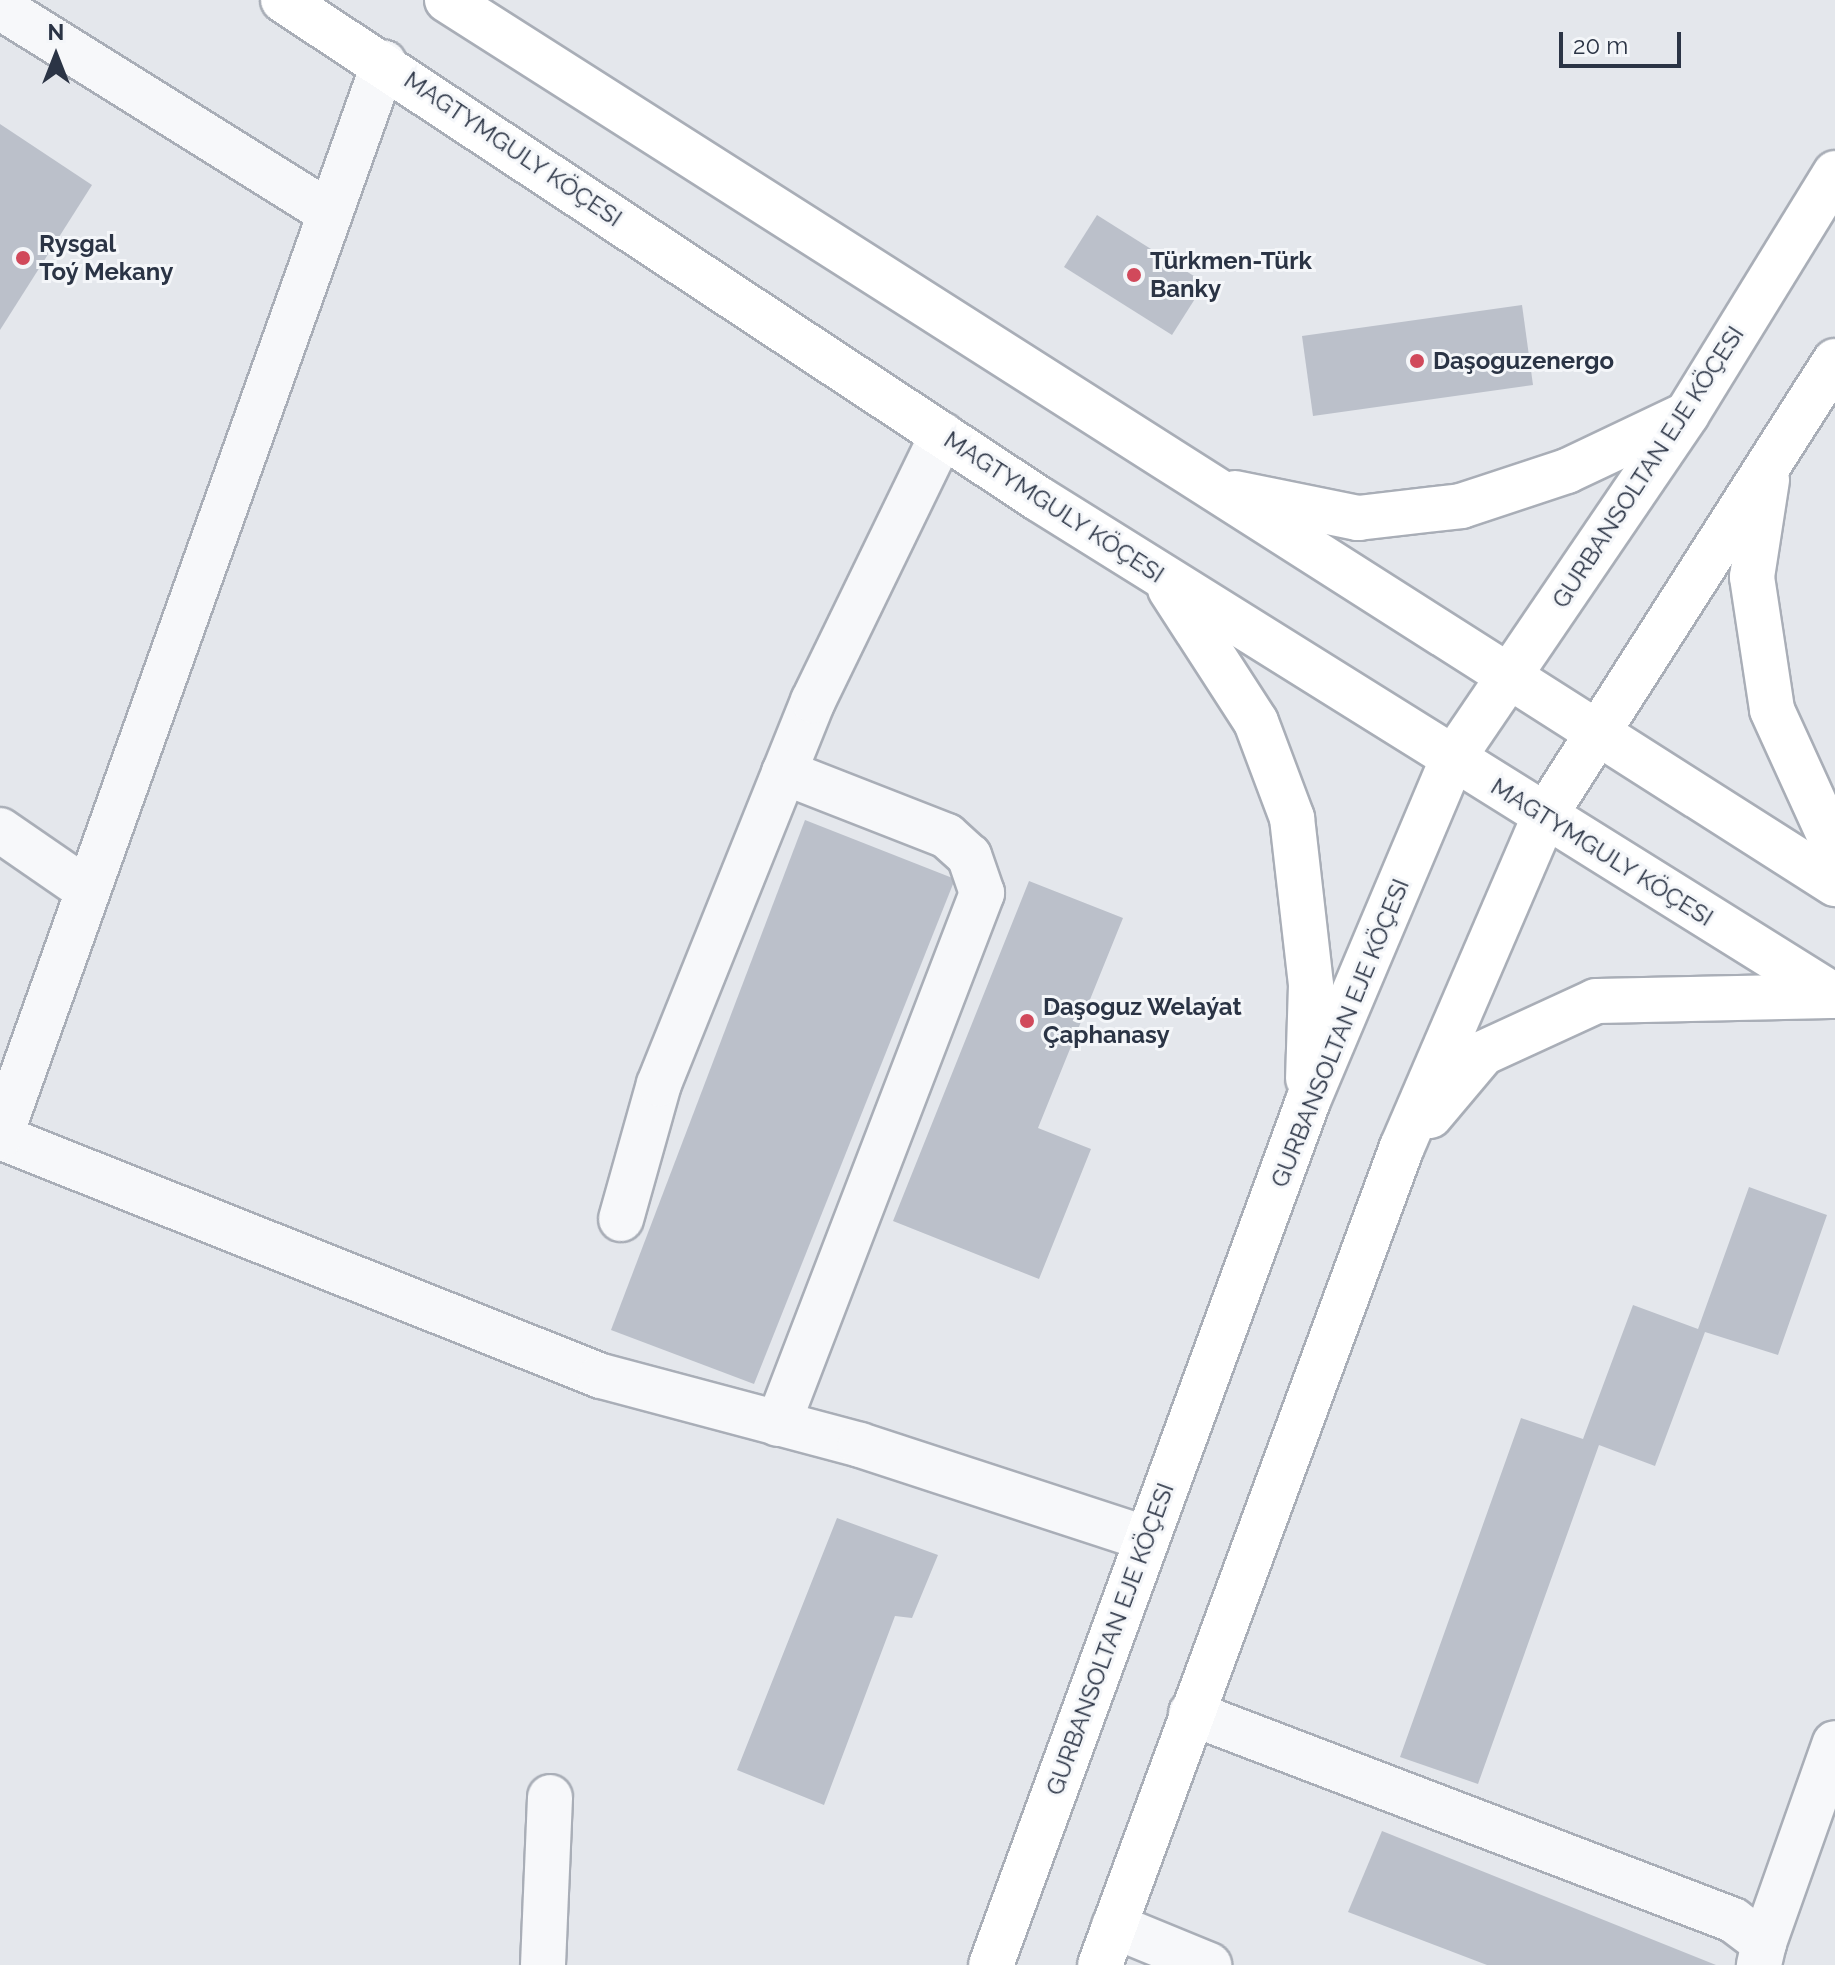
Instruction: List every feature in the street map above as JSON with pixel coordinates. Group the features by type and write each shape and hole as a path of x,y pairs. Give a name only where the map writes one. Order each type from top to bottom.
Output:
{"main road":[{"name":"MAGTYMGULY KÖÇESI","path":"283,0 384,63 942,435 1452,760 1835,996"},
{"path":"447,0 1208,487 1599,730 1835,884"},
{"name":"GURBANSOLTAN EJE KÖÇESI","path":"991,1965 1308,1101 1452,760 1687,414 1835,173"},
{"path":"1107,1945 1402,1147 1544,817 1835,361"},
{"path":"1208,487 1358,518 1461,506 1567,471 1687,414"},
{"path":"1769,465 1752,577 1772,710 1835,848"},
{"path":"1162,576 1256,722 1292,818 1311,985 1308,1101"},
{"path":"1402,1147 1483,1053 1596,1001 1835,996"}],"street":[{"path":"0,7 330,213"},
{"path":"384,63 0,1137 601,1376 778,1424 1147,1539"},
{"path":"621,1219 659,1084 784,772 942,435"},
{"path":"778,1424 982,893 969,856 947,836 784,772"},
{"path":"0,830 87,890"},
{"path":"1191,1713 1733,1920 1762,1954"},
{"path":"1762,1954 1835,1743"},
{"path":"543,1965 550,1797"},
{"path":"1107,1945 1209,1965"}],"building":[{"name":"Rysgal Toý Mekany","path":"0,124 92,185 0,330"},
{"name":"Türkmen-Türk Banky","path":"1097,215 1205,283 1172,335 1064,267"},
{"name":"Daşoguzenergo","path":"1522,305 1533,385 1313,416 1302,336"},
{"path":"805,820 955,879 754,1384 611,1330"},
{"path":"1029,881 1123,918 1038,1128 1091,1149 1039,1279 893,1221"},
{"path":"1749,1187 1827,1215 1778,1355 1705,1332 1655,1466 1599,1445 1478,1784 1400,1757 1521,1418 1583,1439 1633,1305 1698,1329"},
{"path":"837,1518 938,1555 912,1618 895,1616 824,1805 737,1770"},
{"path":"1382,1831 1716,1965 1487,1965 1348,1912"}],"place":[{"name":"Rysgal Toý Mekany","path":"23,258"},
{"name":"Türkmen-Türk Banky","path":"1134,275"},
{"name":"Daşoguzenergo","path":"1417,361"},
{"name":"Daşoguz Welaýat Çaphanasy","path":"1027,1021"}]}
